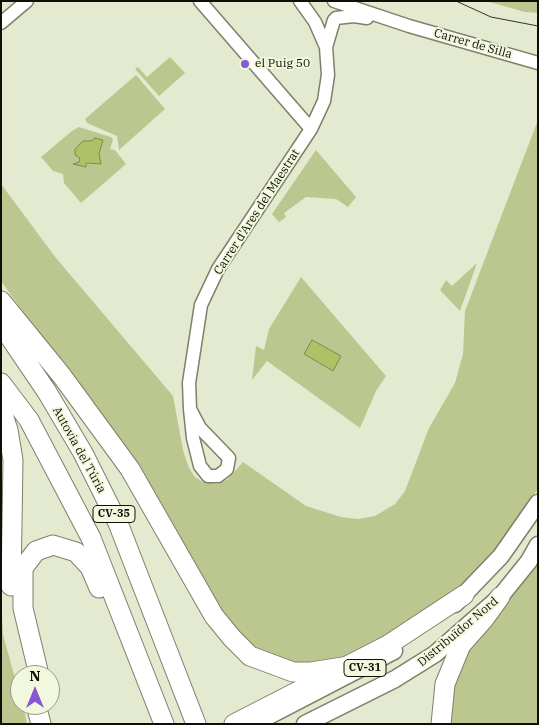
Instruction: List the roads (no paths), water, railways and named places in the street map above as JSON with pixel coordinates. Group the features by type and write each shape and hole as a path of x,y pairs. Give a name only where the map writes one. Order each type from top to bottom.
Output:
{"highway":[{"path":"1,301 62,376 130,469 214,616 232,638 250,656 293,672 311,672 349,666"},
{"name":"Autovia del Túria","path":"1,324 47,392 83,453 118,523 195,722"},
{"name":"CV-35","path":"1,383 29,420 91,538 164,724"},
{"path":"1,409 8,430 13,460 11,607 26,665"},
{"path":"37,665 23,608 23,568 36,551 53,545 76,552 90,567 114,627 137,654"},
{"path":"234,724 388,645 464,595"},
{"path":"442,724 445,684 461,645 500,597"}],"main road":[{"name":"Distribuïdor Nord","path":"254,724 403,646 437,620 501,556 538,503"},
{"name":"Distribuïdor Nord","path":"304,724 414,668 435,654 500,597 528,561 538,544"}],"street":[{"path":"1,23 26,1"},
{"path":"200,1 311,129"},
{"path":"300,1 313,18"},
{"path":"313,18 314,1"},
{"path":"334,1 338,9 335,19"},
{"name":"Carrer de Silla","path":"334,1 409,26 538,62"},
{"name":"Carrer de Silla","path":"313,18 325,25 335,19 354,16 409,26"},
{"name":"Carrer d'Ares del Maestrat","path":"190,409 200,428 229,458 227,469 218,476 208,476 200,466 193,438 190,409 189,383 201,305 218,269 311,129 324,101 328,76 326,47 313,18"},
{"name":"Carrer d'Ares del Maestrat","path":"326,47 335,19"}],"tram line":[{"path":"456,1 491,17 538,26"}],"place":[{"name":"el Puig 50","path":"245,64"}]}
